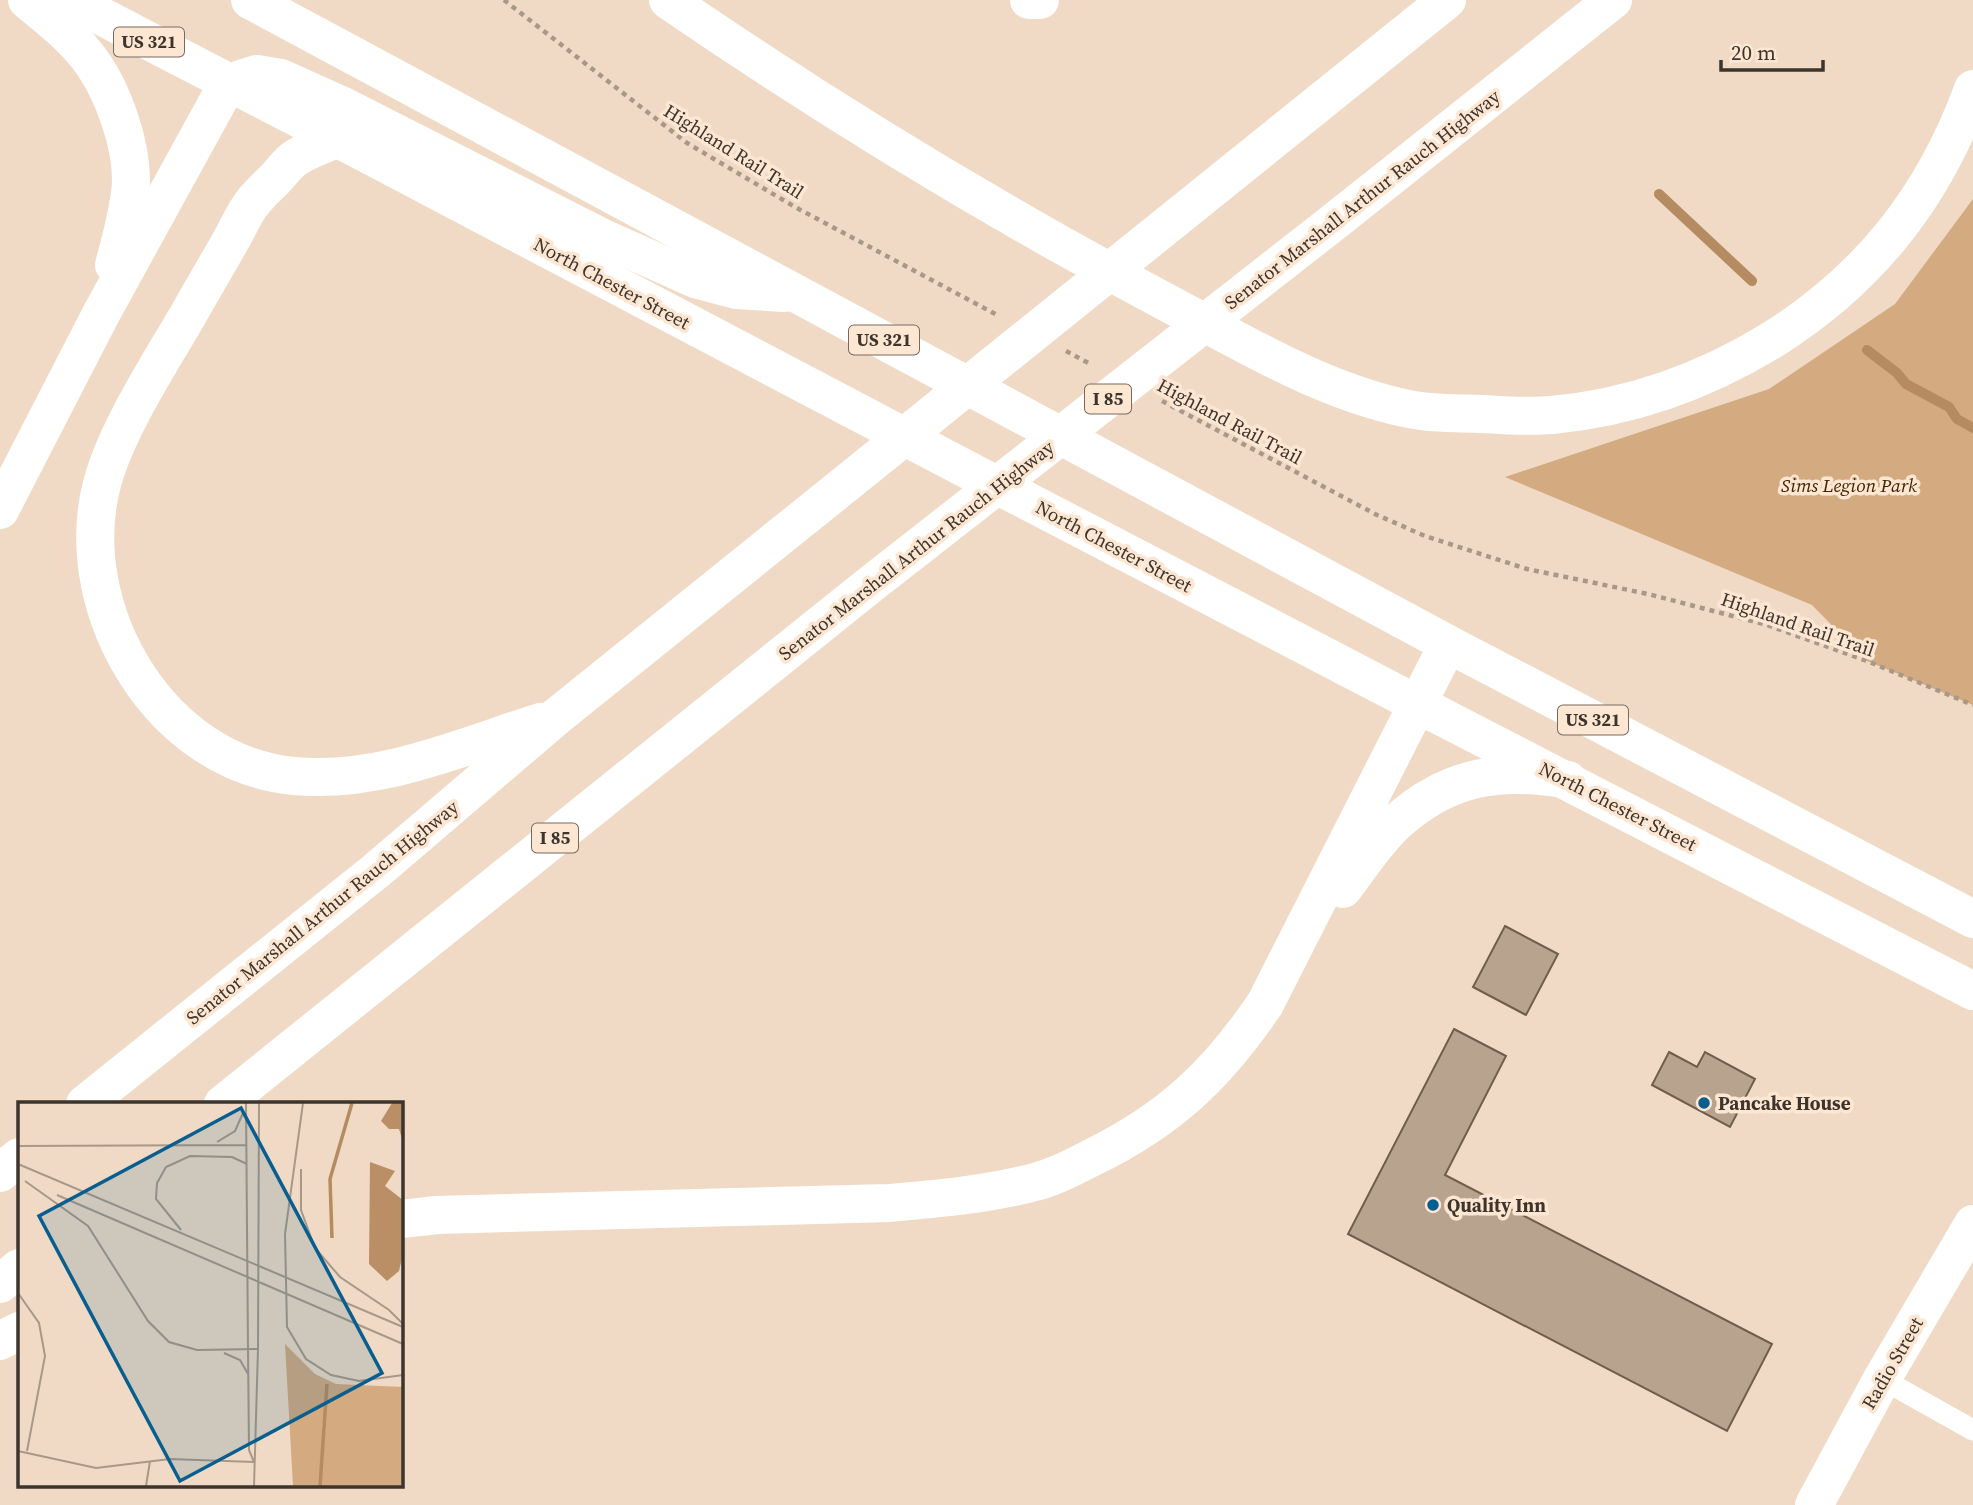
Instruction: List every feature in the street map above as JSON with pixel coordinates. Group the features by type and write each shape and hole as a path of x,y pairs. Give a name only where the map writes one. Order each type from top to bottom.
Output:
{"main road":[{"path":"27,0 59,26 93,64 114,106 128,149 131,183 119,246 101,314"},
{"name":"North Chester Street","path":"71,0 1419,705 1973,991"},
{"name":"US 321","path":"250,0 1448,644 1973,919"},
{"path":"668,0 864,130 949,181 1056,243 1285,366 1363,398 1408,409 1458,414 1550,415 1602,408 1656,394 1712,373 1779,335 1826,303 1891,239 1917,203 1944,157 1973,89"},
{"path":"1029,0 1040,0"},
{"name":"Senator Marshall Arthur Rauch Highway","path":"87,1102 377,870 556,717 1447,0"},
{"name":"Senator Marshall Arthur Rauch Highway","path":"226,1102 887,573 1613,0"},
{"path":"0,510 101,314 228,83 257,74 281,78 341,104 601,237 695,279 737,290 799,295"},
{"path":"338,138 293,159 253,203 178,332 117,445 101,486 96,514 95,553 109,618 124,653 149,692 174,721 228,759 267,773 297,777 362,775 405,765 556,717"},
{"path":"402,1219 437,1214 889,1203 946,1198 1027,1184 1060,1174 1132,1138 1190,1095 1244,1035 1265,1004 1448,644"},
{"path":"1284,965 1396,823 1424,801 1459,783 1498,774 1532,774 1568,780"},
{"path":"0,1173 18,1158"},
{"name":"Radio Street","path":"1814,1505 1882,1379 1973,1224"},
{"path":"0,1283 18,1269"},
{"path":"0,1341 18,1332"}],"lane":[{"path":"1882,1379 1973,1430"}],"path":[{"name":"Highland Rail Trail","path":"504,0 687,143 795,207 1006,319"},
{"path":"1055,345 1104,371"},
{"name":"Highland Rail Trail","path":"1153,396 1377,515 1425,536 1527,569 1648,594 1767,625 1867,661 1973,705"}],"green space":[{"name":"Sims Legion Park","path":"1973,199 1973,705 1867,661 1812,605 1505,477 1769,389 1895,304"}],"building":[{"path":"1505,926 1558,954 1526,1015 1473,987"},
{"name":"Quality Inn","path":"1454,1029 1506,1056 1445,1175 1772,1344 1727,1431 1348,1234"},
{"path":"1669,1052 1697,1067 1705,1052 1755,1079 1730,1127 1652,1085"}],"waterway":[{"path":"1659,194 1752,281"},
{"path":"1867,350 1897,373 1906,384 1949,407 1957,419 1973,428"}],"place":[{"name":"Pancake House","path":"1704,1103"},
{"name":"Quality Inn","path":"1433,1205"}]}
